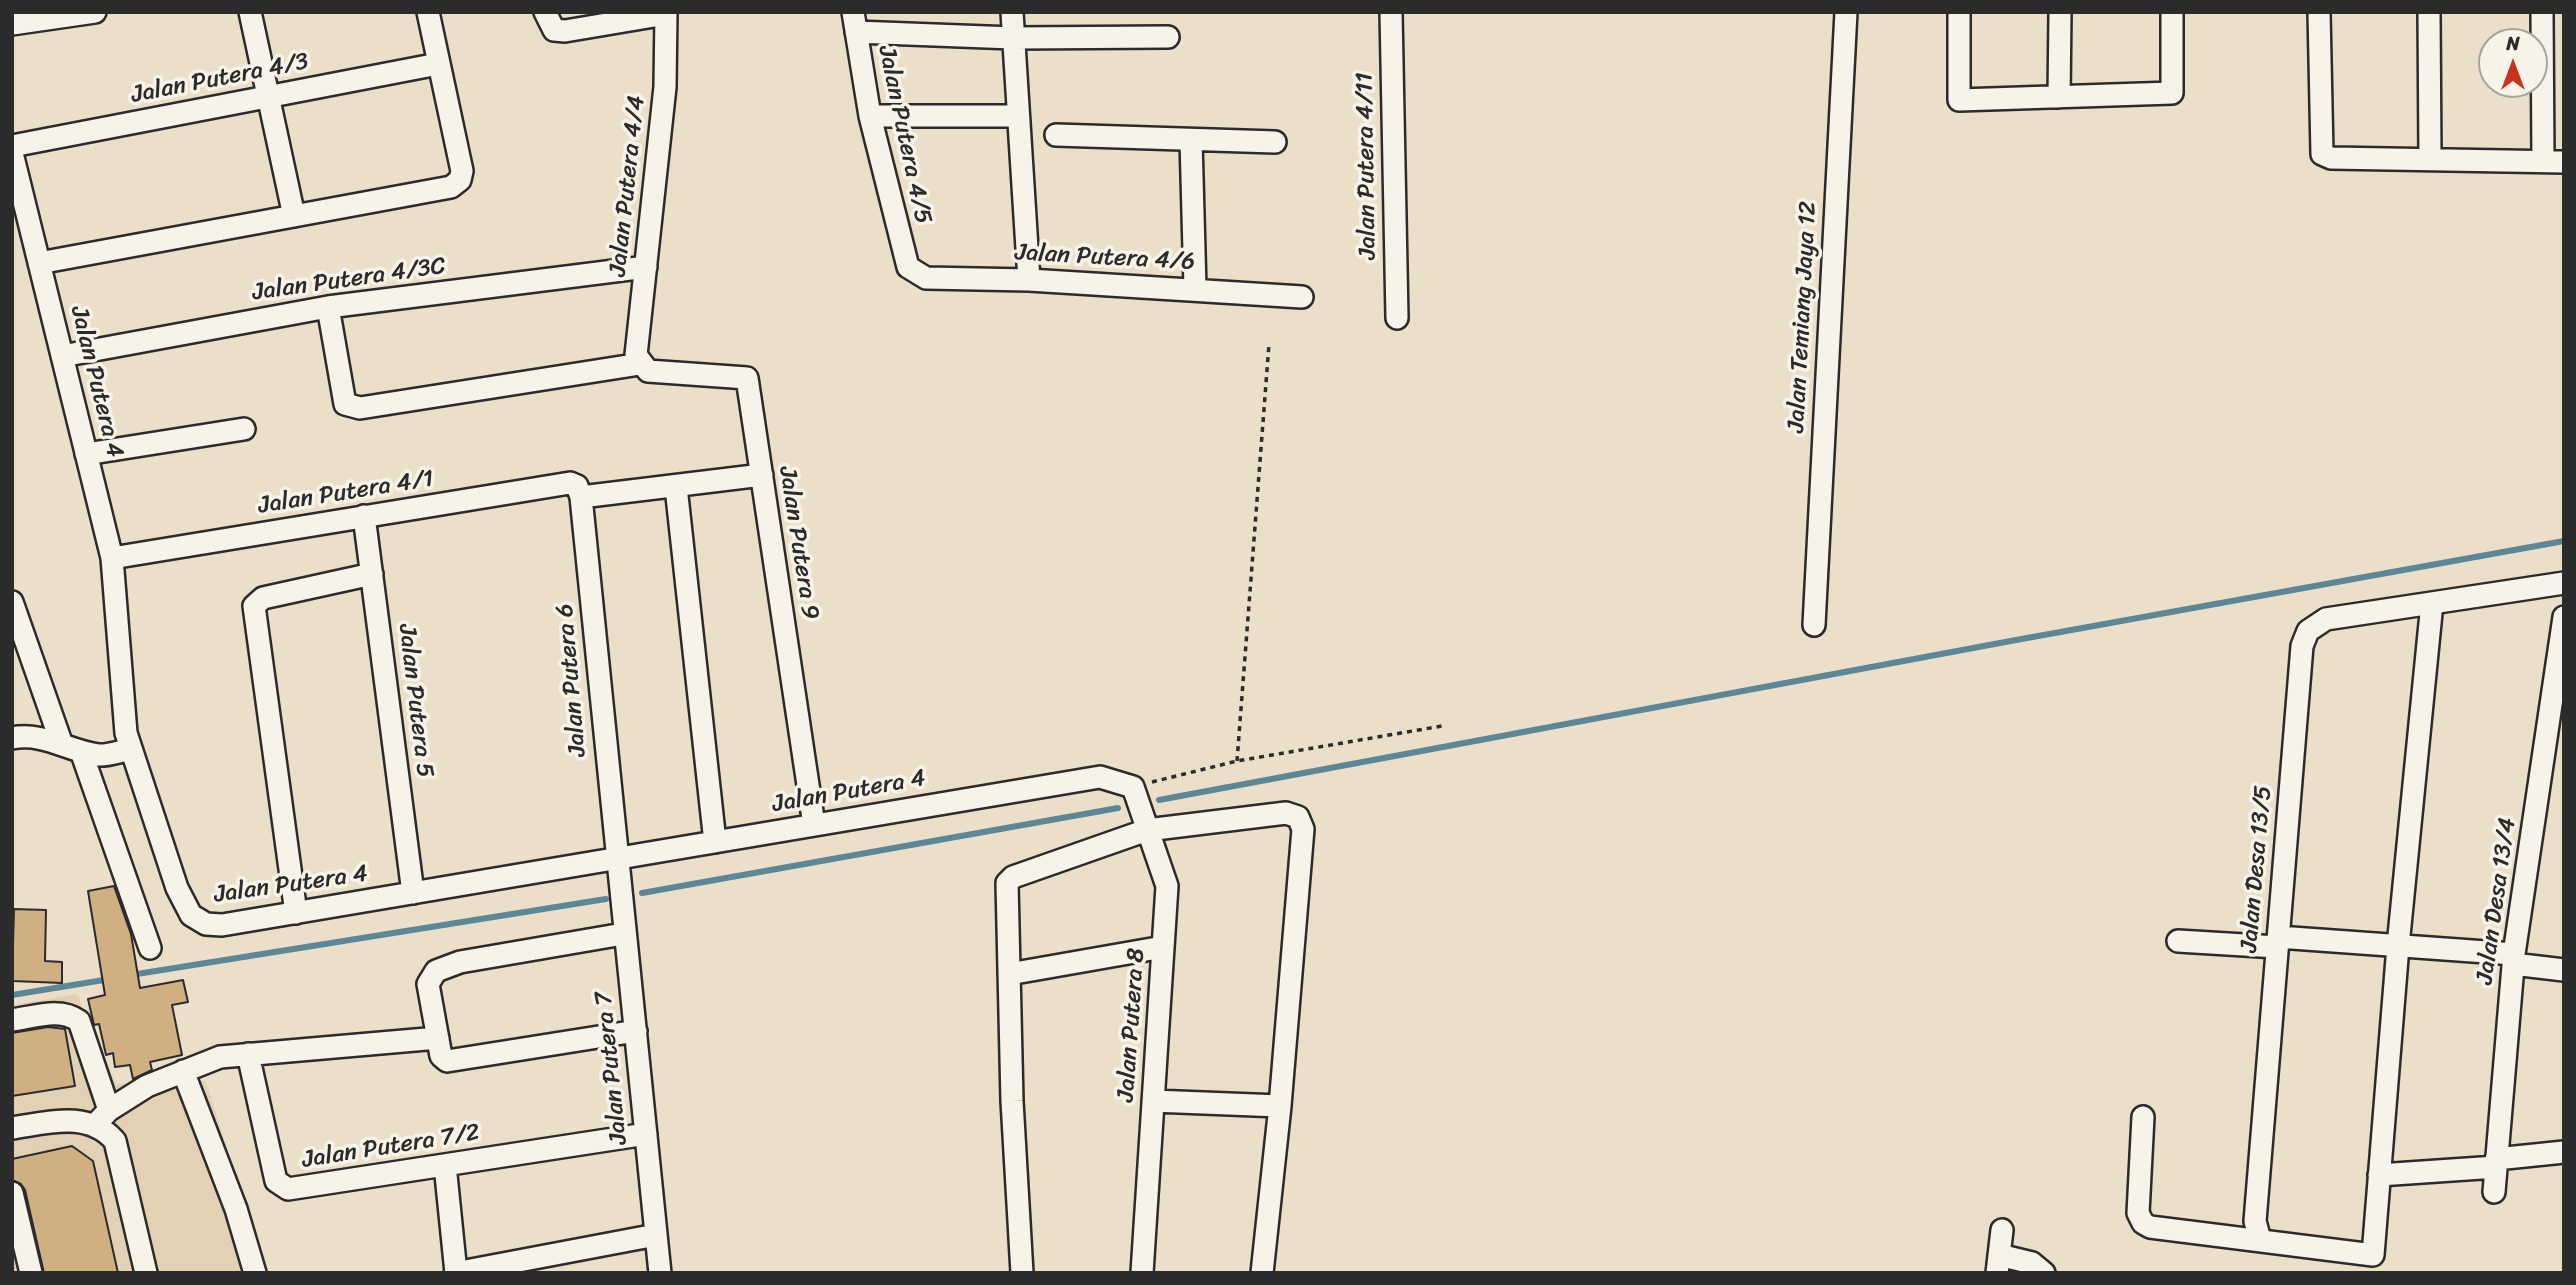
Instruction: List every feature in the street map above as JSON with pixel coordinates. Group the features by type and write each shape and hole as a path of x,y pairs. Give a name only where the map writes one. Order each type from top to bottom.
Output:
{"street":[{"path":"12,24 95,12"},
{"path":"250,12 294,216"},
{"path":"39,263 451,187 460,180 462,171 428,12"},
{"path":"545,12 554,30 565,31 666,13"},
{"path":"1012,12 1029,280"},
{"name":"Jalan Putera 4/11","path":"1391,12 1396,318"},
{"name":"Jalan Temiang Jaya 12","path":"1814,625 1846,12"},
{"path":"1959,12 1959,100 2172,93 2172,12"},
{"path":"2059,97 2060,12"},
{"path":"2319,12 2322,154 2331,159 2554,161 2542,12"},
{"path":"2429,12 2430,159"},
{"name":"Jalan Putera 4/4","path":"640,364 635,349 665,87 666,13"},
{"path":"854,22 1013,38 1168,37"},
{"name":"Jalan Putera 4/5","path":"854,22 870,116 908,267"},
{"name":"Jalan Putera 4/3","path":"12,146 438,64"},
{"path":"870,116 1017,116"},
{"path":"1056,135 1275,142"},
{"path":"1191,140 1195,288"},
{"name":"Jalan Putera 4","path":"12,153 112,558 126,733 177,888 191,915 206,924 222,925 296,913 1100,777 1133,787"},
{"name":"Jalan Putera 4/3C","path":"62,356 328,307 646,267"},
{"name":"Jalan Putera 4/6","path":"908,267 926,278 1195,288 1302,297"},
{"path":"328,307 345,404 360,408 640,364"},
{"name":"Jalan Putera 9","path":"640,364 648,370 747,378 814,825"},
{"path":"86,454 244,429"},
{"path":"581,497 762,475"},
{"name":"Jalan Putera 4/1","path":"112,558 570,483 577,486 581,497"},
{"path":"676,487 715,842"},
{"name":"Jalan Putera 6","path":"581,497 615,858"},
{"name":"Jalan Putera 5","path":"364,516 413,893"},
{"path":"296,913 254,606 263,598 372,574"},
{"path":"2143,1118 2138,1213 2143,1223 2150,1227 2372,1255 2398,946 2432,603 2564,583"},
{"path":"12,602 61,742"},
{"name":"Jalan Desa 13/5","path":"2260,1240 2255,1221 2302,646 2308,631 2326,619 2432,603"},
{"name":"Jalan Desa 13/4","path":"2494,1192 2514,959 2564,617"},
{"path":"12,737 26,735 61,742 81,751 101,755 131,749"},
{"path":"81,751 150,948"},
{"name":"Jalan Putera 8","path":"1133,787 1167,886 1142,1273"},
{"path":"1022,1273 1012,1101 1007,883 1013,877 1147,830 1286,813 1298,817 1303,830 1280,1106 1262,1273"},
{"name":"Jalan Putera 7","path":"615,858 636,1031 660,1273"},
{"path":"624,934 460,962 436,971 428,984 442,1056 447,1061 636,1031"},
{"path":"2178,941 2398,946 2514,959 2564,970"},
{"path":"1009,974 1163,947"},
{"path":"12,1020 55,1013 71,1015 79,1021 102,1117 115,1142 146,1273"},
{"path":"12,1128 102,1117 147,1086 220,1057 438,1038"},
{"name":"Jalan Putera 7/2","path":"248,1054 276,1181 281,1187 295,1189 646,1134"},
{"path":"183,1070 236,1209 255,1273"},
{"path":"1153,1101 1280,1106"},
{"path":"2379,1175 2496,1163 2564,1152"},
{"path":"445,1165 455,1273 656,1235"},
{"path":"12,1193 31,1273"},
{"path":"2002,1230 1998,1264 2032,1263 2044,1273"}],"path":[{"path":"1237,761 1269,344"},
{"path":"1133,787 1237,761 1442,726"}],"shaded area":[{"path":"77,994 116,1084 206,1081 265,1273 12,1273 12,1005"}],"building":[{"path":"114,886 131,934 140,988 183,980 188,1002 172,1005 182,1055 150,1062 152,1070 133,1079 130,1065 115,1067 113,1053 106,1055 99,1024 94,1025 88,999 105,995 88,891"},
{"path":"14,909 46,910 45,961 62,962 62,983 12,981"},
{"path":"48,1027 65,1029 75,1086 12,1096 12,1033"},
{"path":"72,1146 93,1161 118,1273 44,1273 25,1190 21,1184 12,1180 12,1159"}],"waterway":[{"path":"1159,800 2564,541"},
{"path":"642,893 1118,808"},
{"path":"131,975 606,899"},
{"path":"12,995 110,979"}]}
